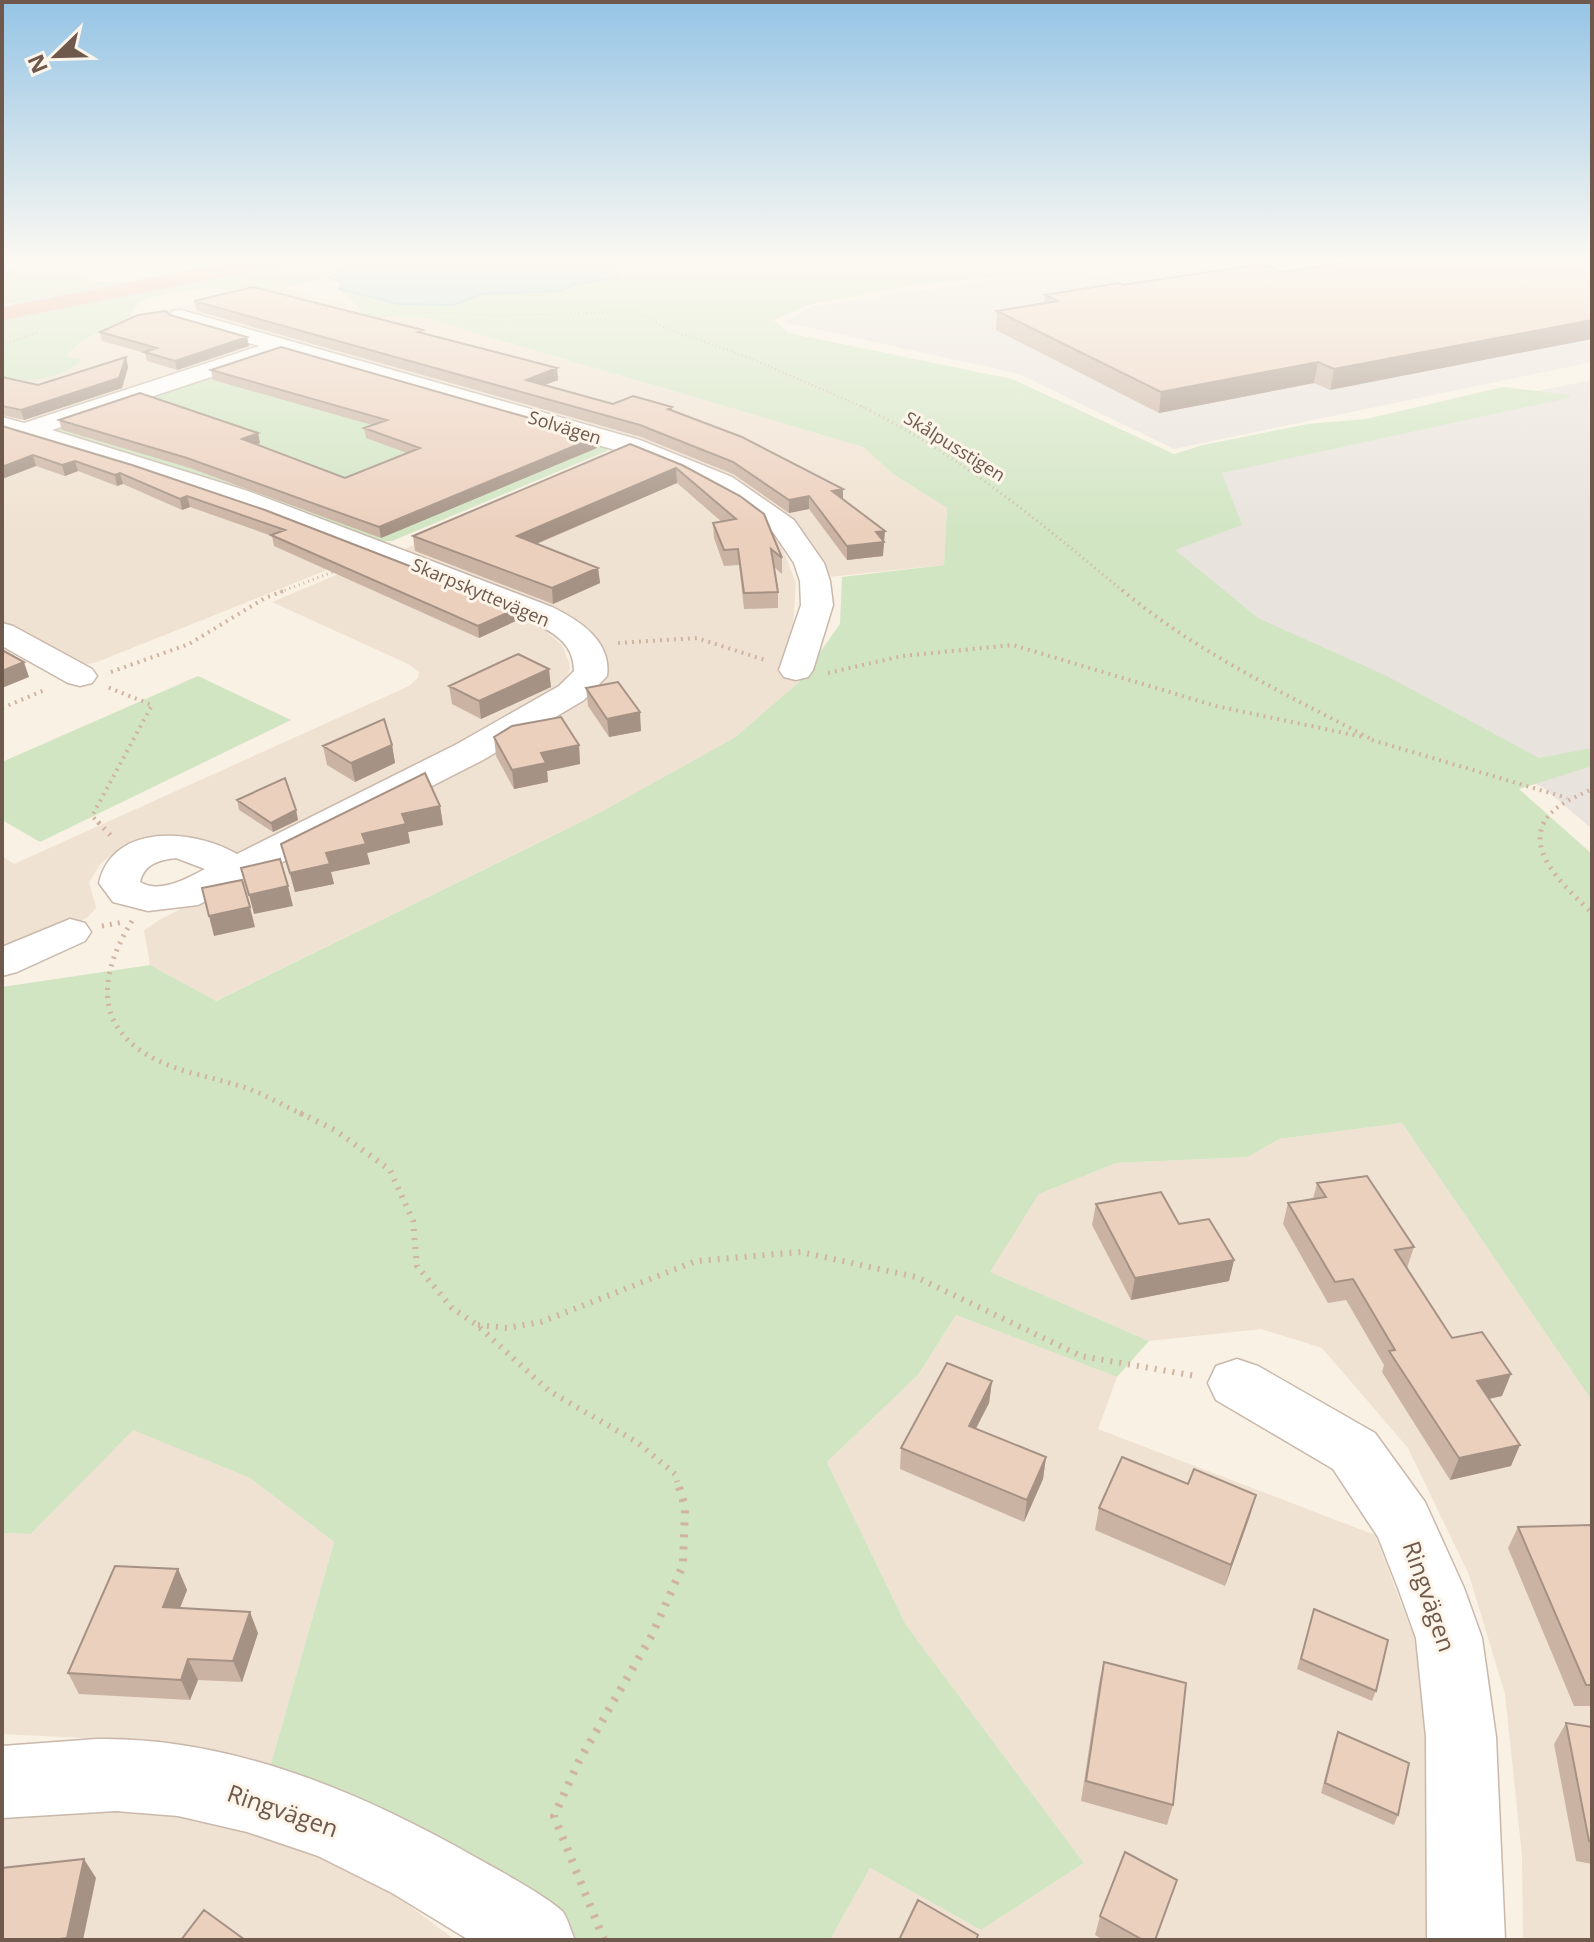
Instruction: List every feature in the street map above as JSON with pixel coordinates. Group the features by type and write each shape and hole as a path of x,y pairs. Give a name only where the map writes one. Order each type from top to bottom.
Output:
{"street":[{"path":"14,428 265,351"},
{"name":"Solvägen","path":"302,351 631,446 722,483 772,516 790,533 809,563 815,581 817,605 796,670"},
{"name":"Skarpskyttevägen","path":"14,428 401,543 547,618 585,645"},
{"path":"587,464 631,446"},
{"path":"2,633 80,676"},
{"path":"235,870 200,851 160,848 135,856 118,871 118,887 144,900 183,896 235,870 451,762 576,691 591,674 585,645"},
{"path":"2,963 70,932"},
{"name":"Ringvägen","path":"1237,1383 1354,1451 1403,1522 1431,1588 1449,1638 1461,1737 1466,1940"},
{"name":"Ringvägen","path":"2,1782 59,1777 156,1776 224,1789 297,1809 383,1847 490,1907 536,1940"}],"path":[{"name":"Skålpusstigen","path":"729,351 864,407 957,460 1013,499 1166,625 1211,655 1373,740"},
{"path":"2,708 80,676 108,673 189,644 265,598 348,566"},
{"path":"585,645 697,638 815,674 832,673 902,656 1013,645 1216,706 1373,740 1567,798"},
{"path":"80,676 152,705 92,816 124,850 135,856"},
{"path":"1592,789 1567,798 1542,825 1538,841 1547,866 1592,913"},
{"path":"183,896 133,921 116,947 105,985 112,1020 136,1047 171,1066 249,1089 335,1130 390,1170 413,1221 417,1266 452,1308 477,1325 549,1391 637,1442 675,1474 685,1507 683,1565 652,1635 579,1761 554,1816 604,1940"},
{"path":"477,1325 507,1328 541,1322 696,1261 801,1252 916,1277 1081,1356 1237,1383"}],"shaded area":[{"path":"71,351 249,351 52,416 28,421 2,418 2,379 68,357"},
{"path":"310,351 535,351 863,447 893,474 947,508 944,565 828,577 740,486"},
{"path":"913,351 1592,351 1592,362 1174,449 1019,374"},
{"path":"1592,380 1592,829 1544,788 1231,622 1059,486"},
{"path":"2,432 142,474 337,566 83,665 52,652 2,623"},
{"path":"625,455 764,524 780,542 796,583 792,642 798,683 734,738 597,814 215,1001 150,965 144,930 161,919 525,733 599,653 399,552 457,523"},
{"path":"372,560 542,628 562,645 569,662 570,669 562,686 545,701 235,857 138,845 114,853 101,863 89,882 96,908 88,917 2,963 2,856 14,864 409,686 418,678 419,672 408,664 272,602"},
{"path":"1402,1123 1592,1401 1592,1940 1523,1940 1522,1856 1505,1694 1469,1575 1408,1448 1322,1348 1261,1329 1149,1341 989,1272 1039,1194 1116,1163 1247,1157 1279,1139"},
{"path":"956,1315 1117,1377 1098,1429 1375,1535 1414,1637 1450,1862 1445,1940 830,1940 870,1868 981,1930 1084,1863 906,1625 827,1462 918,1375"},
{"path":"133,1429 250,1478 334,1542 268,1774 106,1739 2,1734 2,1533 31,1534"},
{"path":"2,1800 206,1818 347,1859 455,1940 2,1940"}],"green space":[{"path":"2,351 71,351 68,357 83,360 64,372 44,378 2,379"},
{"path":"535,351 874,351 1012,379 1174,454 1203,445 1308,424 1366,419 1503,387 1570,395 1568,398 1222,473 1242,525 1175,550 1258,618 1385,675 1539,758 1592,748 1592,766 1519,789 1592,854 1592,1401 1402,1123 1279,1139 1248,1157 1116,1163 1039,1194 990,1272 1149,1341 1117,1377 956,1315 918,1375 827,1462 906,1625 1084,1863 981,1930 870,1868 830,1940 560,1940 268,1774 334,1542 250,1478 133,1430 31,1534 2,1533 2,987 150,965 216,1001 597,814 734,738 798,683 840,624 842,577 944,565 947,508 893,474 863,447"},
{"path":"283,354 607,445 607,451 392,541 376,542 52,431"},
{"path":"198,676 291,720 40,842 2,820 2,762"}],"building":[{"path":"148,351 206,351 175,361 144,352"},
{"path":"270,351 294,351 596,437 379,527 187,458 59,420 140,393 258,433 242,439 345,478 420,448 364,428 387,420 211,370"},
{"path":"372,351 490,351 557,368 526,380 613,404 633,396 672,407 668,409 742,437 843,489 832,491 885,531 876,532 884,542 847,546 809,496 789,500 733,462 640,425"},
{"path":"1077,351 1431,351 1334,369 1318,362 1161,392"},
{"path":"126,357 119,378 21,410 2,406 2,377 38,385"},
{"path":"2,426 132,465 265,510 518,608 478,626 271,535 285,530 187,496 180,499 120,473 115,475 75,461 62,465 33,455 2,467"},
{"path":"630,444 682,465 740,496 764,514 782,558 771,549 778,592 744,593 738,549 724,550 713,523 736,519 676,468 517,536 598,568 552,588 413,536"},
{"path":"2,650 24,662 2,671"},
{"path":"518,654 549,669 479,701 449,686"},
{"path":"618,682 640,712 607,719 586,688"},
{"path":"561,717 579,745 541,753 546,763 512,770 494,737 512,726"},
{"path":"384,719 392,745 351,763 323,746"},
{"path":"425,773 440,806 402,814 406,824 362,834 366,844 326,853 330,864 290,873 281,844"},
{"path":"285,778 296,810 271,823 237,800"},
{"path":"280,859 288,886 249,895 241,868"},
{"path":"242,880 250,907 209,916 202,888"},
{"path":"1367,1176 1414,1247 1395,1250 1452,1338 1482,1332 1511,1374 1477,1381 1520,1445 1459,1458 1389,1351 1395,1350 1353,1279 1335,1282 1288,1203 1326,1197 1317,1183"},
{"path":"1161,1192 1179,1224 1209,1219 1234,1260 1135,1278 1096,1204"},
{"path":"947,1363 992,1381 969,1426 1046,1457 1027,1500 901,1448"},
{"path":"1122,1457 1188,1484 1194,1469 1256,1495 1231,1565 1099,1508"},
{"path":"1592,1525 1592,1685 1586,1685 1518,1527"},
{"path":"115,1566 178,1569 163,1607 250,1612 233,1661 188,1659 181,1680 68,1673"},
{"path":"1314,1609 1388,1640 1376,1691 1301,1659"},
{"path":"1104,1662 1186,1683 1173,1805 1086,1781"},
{"path":"1566,1723 1592,1727 1592,1842 1589,1841"},
{"path":"1338,1732 1409,1763 1398,1815 1325,1783"},
{"path":"1125,1852 1177,1880 1155,1940 1143,1940 1100,1916"},
{"path":"84,1859 67,1938 2,1940 2,1868"},
{"path":"918,1900 978,1935 976,1940 899,1940"},
{"path":"204,1910 245,1940 181,1940"}]}
